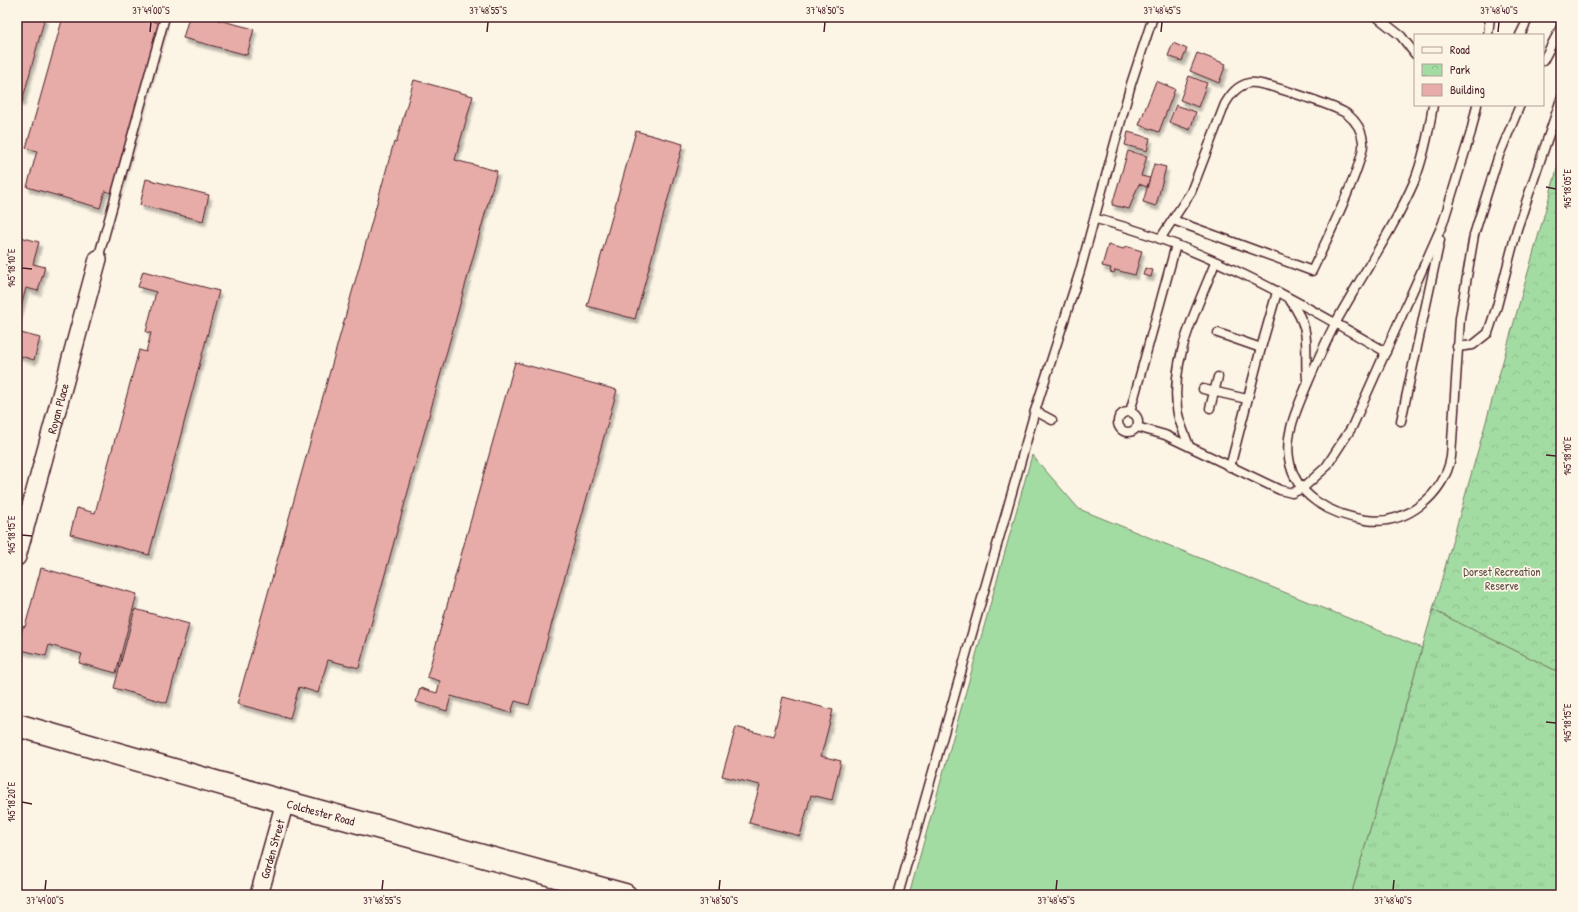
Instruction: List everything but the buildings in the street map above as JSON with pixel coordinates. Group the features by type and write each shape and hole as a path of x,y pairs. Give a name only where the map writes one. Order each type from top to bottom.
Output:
{"main road":[{"name":"Colchester Road","path":"17,725 285,802 625,895"}],"street":[{"name":"Royan Place","path":"17,557 98,259"},
{"name":"Garden Street","path":"259,895 285,802"}],"lane":[{"path":"98,259 165,17"},
{"path":"898,895 1035,411 1096,219 1131,84 1153,17"},
{"path":"1377,17 1401,36 1414,53"},
{"path":"1488,34 1490,17"},
{"path":"1520,34 1528,17"},
{"path":"1544,59 1561,27"},
{"path":"1160,239 1191,192 1225,104 1233,92 1241,87 1250,83 1269,85 1335,109 1346,114 1355,122 1361,132 1364,144 1361,156 1340,209 1312,271 1173,220"},
{"path":"1457,347 1473,345 1488,333 1497,306 1516,229 1561,99"},
{"path":"1433,106 1428,137 1414,181 1382,244 1336,323 1300,402 1288,439 1288,457 1292,474 1314,502 1343,515 1368,520 1389,519 1400,516 1422,505 1433,495 1445,478 1451,457 1460,318 1474,235 1498,158 1519,106"},
{"path":"1401,421 1443,223 1471,132 1477,106"},
{"path":"1515,106 1515,114"},
{"path":"1096,219 1160,239 1215,262 1289,298 1386,352"},
{"path":"1137,427 1165,435 1280,490 1292,493 1303,488 1326,466 1352,427 1443,223"},
{"path":"1130,412 1176,245"},
{"path":"1189,446 1177,410 1176,386 1178,362 1215,262"},
{"path":"1230,467 1247,399 1277,292"},
{"path":"1289,298 1302,317 1307,334 1308,383"},
{"path":"1218,333 1261,348"},
{"path":"1210,408 1218,377"},
{"path":"1203,389 1247,399"},
{"path":"1035,411 1052,420"},
{"path":"1125,412 1130,412 1137,418 1137,427 1130,433 1125,433 1118,427 1118,418 1125,412"}],"green space":[{"name":"Dorset Recreation Reserve","path":"1561,155 1561,673 1433,610"},
{"path":"1032,455 1079,509 1422,648 1351,895 909,895"},
{"path":"1433,610 1561,673 1561,895 1351,895"}]}
